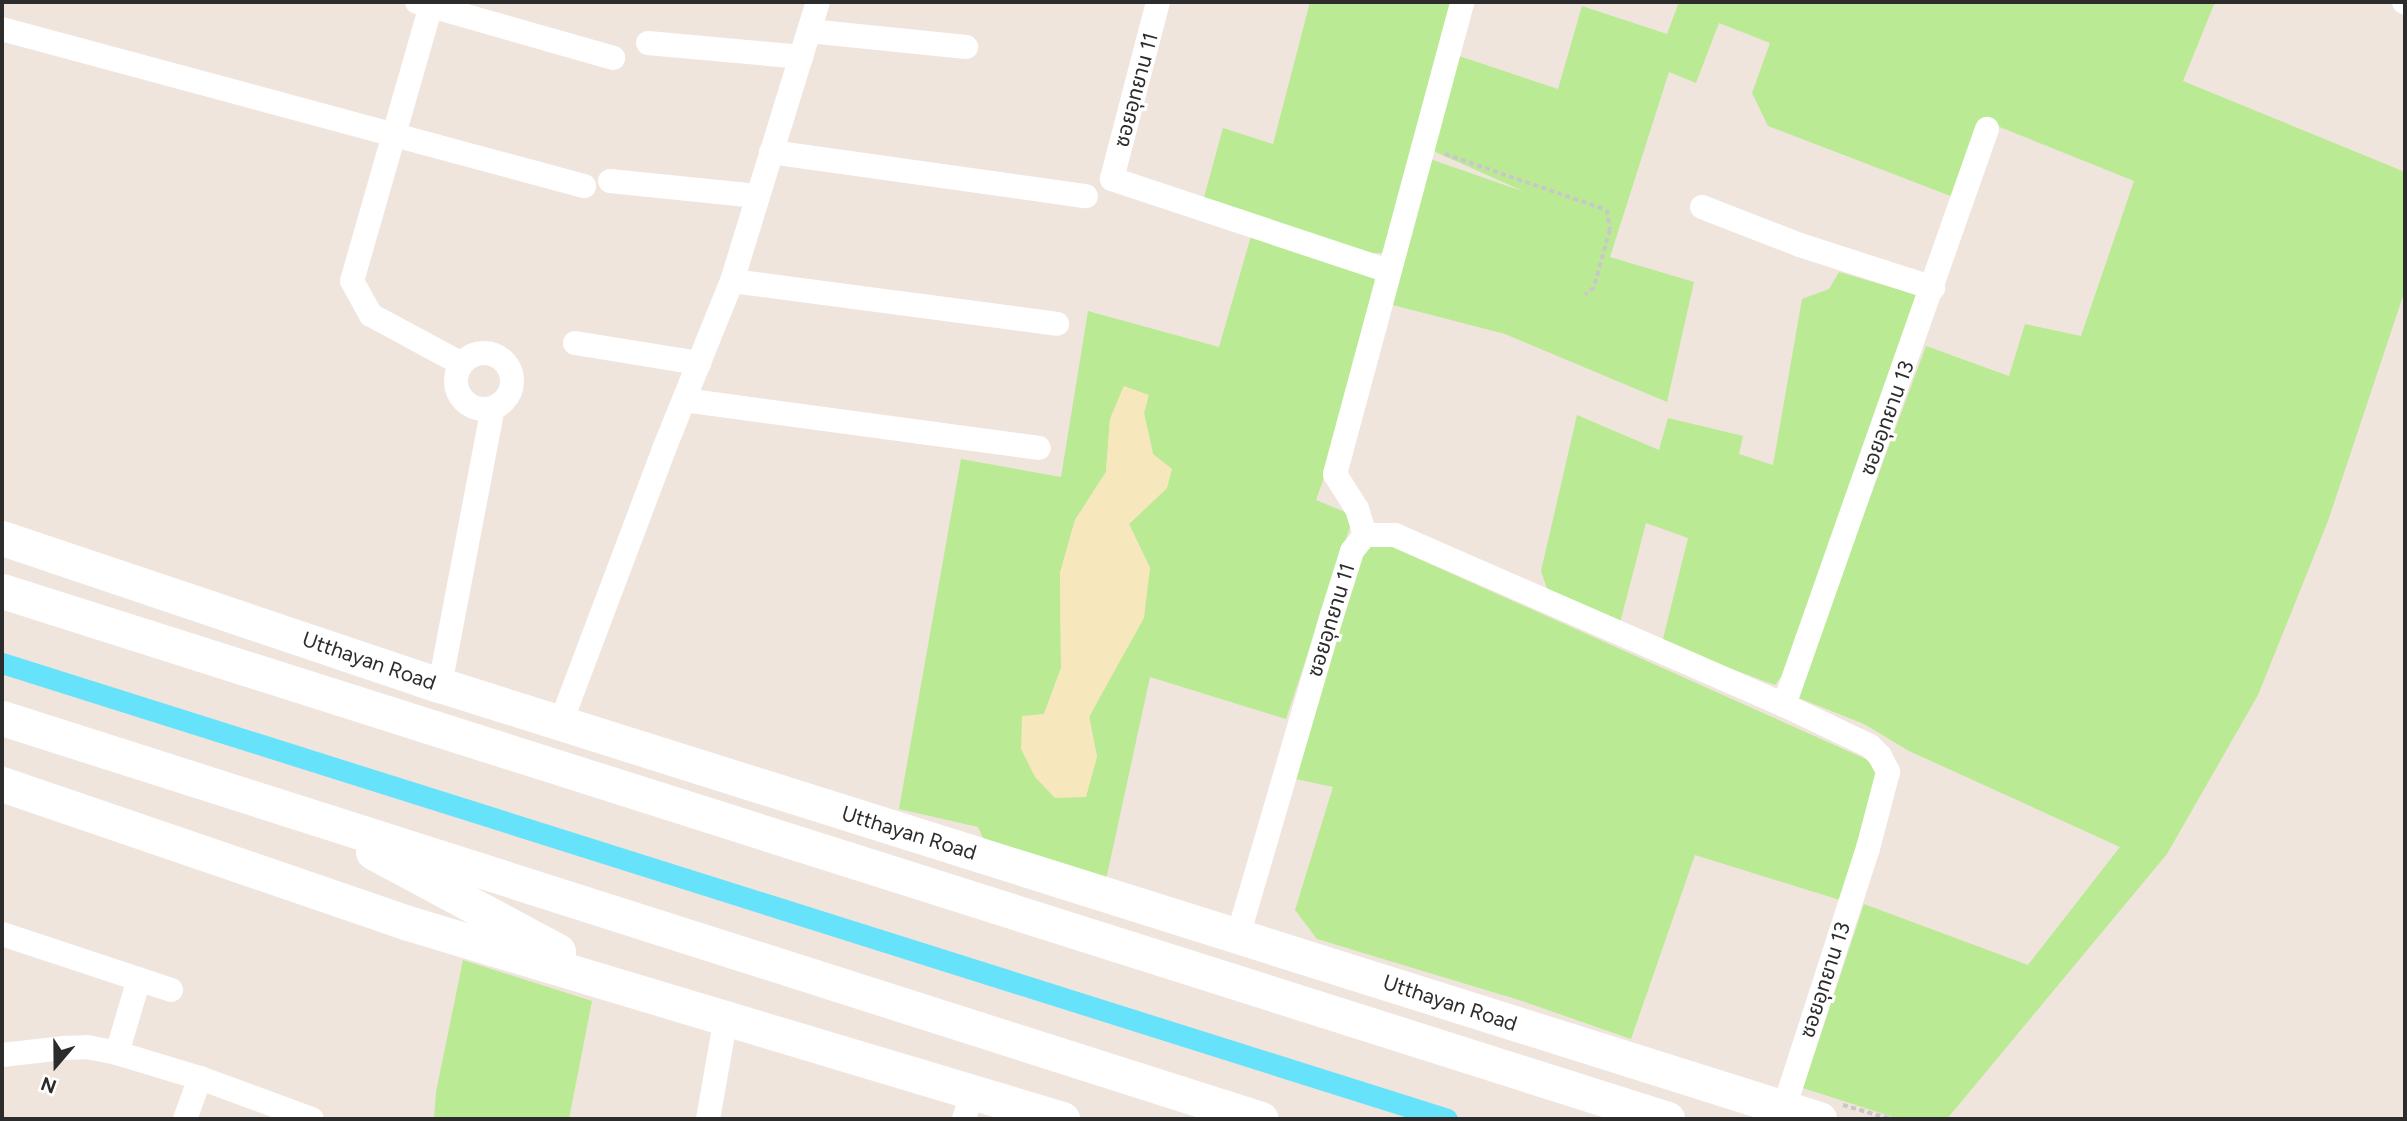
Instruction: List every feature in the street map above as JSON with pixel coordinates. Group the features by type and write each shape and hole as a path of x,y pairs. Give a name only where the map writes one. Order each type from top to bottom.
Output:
{"main road":[{"name":"Utthayan Road","path":"2,538 440,685 1819,1119"},
{"name":"Utthayan Road","path":"2,591 1667,1119"},
{"path":"510,707 648,776 803,845"},
{"path":"2,718 1261,1119"},
{"path":"2,784 329,897 726,1017 968,1106 1062,1119"},
{"path":"310,816 442,891 633,989"}],"street":[{"path":"561,722 732,281 818,2"},
{"name":"ซอยอุทยาน 11","path":"1158,2 1112,179 1389,271"},
{"path":"1365,535 1357,509 1335,474 1462,2"},
{"path":"462,364 371,315 352,281 394,135 426,3 613,58"},
{"path":"2,29 584,186"},
{"path":"808,31 966,47"},
{"path":"648,43 801,57"},
{"name":"ซอยอุทยาน 13","path":"1784,705 1987,129"},
{"path":"771,152 1086,196"},
{"path":"610,181 757,196"},
{"path":"1702,207 1800,245 1933,288"},
{"path":"732,281 1057,324"},
{"path":"575,344 699,363"},
{"path":"489,353 500,358 509,367 512,379 510,391 504,401 493,408 481,409 469,405 460,396 456,384 462,364 475,354 489,353"},
{"path":"684,400 1039,448"},
{"path":"440,685 493,408"},
{"name":"ซอยอุทยาน 11","path":"1238,936 1352,551 1365,535"},
{"name":"ซอยอุทยาน 13","path":"1365,535 1395,535 1784,705 1870,746 1880,756 1888,772 1868,848 1784,1108"},
{"path":"2,934 171,990"},
{"path":"117,1053 139,979"},
{"path":"708,1119 726,1017"},
{"path":"2,1055 87,1047 117,1053 200,1078 312,1119"},
{"path":"185,1119 200,1078"}],"path":[{"path":"1423,147 1607,210 1610,230 1594,288 1585,295"}],"green space":[{"path":"1310,2 1453,2 1387,253 1369,253 1203,201 1223,128 1273,144"},
{"path":"1679,2 2215,2 2183,81 2405,172 2405,290 2328,521 2258,695 2167,854 1947,1119 1899,1119 1803,1088 1864,904 2028,965 2120,847 1909,751 1864,724 1796,697 1926,346 2009,376 2025,324 2081,336 2134,181 1992,124 1961,200 1768,126 1752,93 1770,43 1719,23 1696,83 1669,72 1610,257 1694,282 1667,402 1505,334 1389,304 1430,159 1525,192 1431,150 1459,56 1558,89 1582,6 1667,34"},
{"path":"1251,236 1377,278 1353,395 1316,500 1345,512 1351,524 1286,719 1150,677 1106,880 984,840 978,827 899,809 961,459 1061,477 1088,311 1219,347","holes":["1124,386 1144,413 1153,454 1167,488 1129,524 1150,568 1109,679 1089,717 1097,757 1044,714 1061,668 1060,573 1075,520 1106,472 1110,419"]},
{"path":"1839,272 1921,296 1789,666 1775,685 1662,643 1688,538 1646,523 1620,623 1548,591 1541,571 1577,415 1659,450 1668,418 1743,436 1739,454 1773,465 1802,299 1829,289"},
{"path":"1381,542 1868,760 1879,779 1840,900 1695,855 1631,1039 1519,1000 1317,939 1295,910 1333,787 1291,778 1366,547"},
{"path":"463,960 592,1001 569,1119 434,1119 436,1092"}],"sand":[{"path":"1124,386 1149,395 1144,413 1153,454 1172,469 1167,488 1129,524 1150,568 1144,618 1089,717 1097,757 1086,797 1055,798 1035,777 1021,749 1022,716 1044,714 1061,668 1060,573 1075,520 1106,472 1110,419"}],"waterway":[{"path":"2,663 1447,1119"}]}
